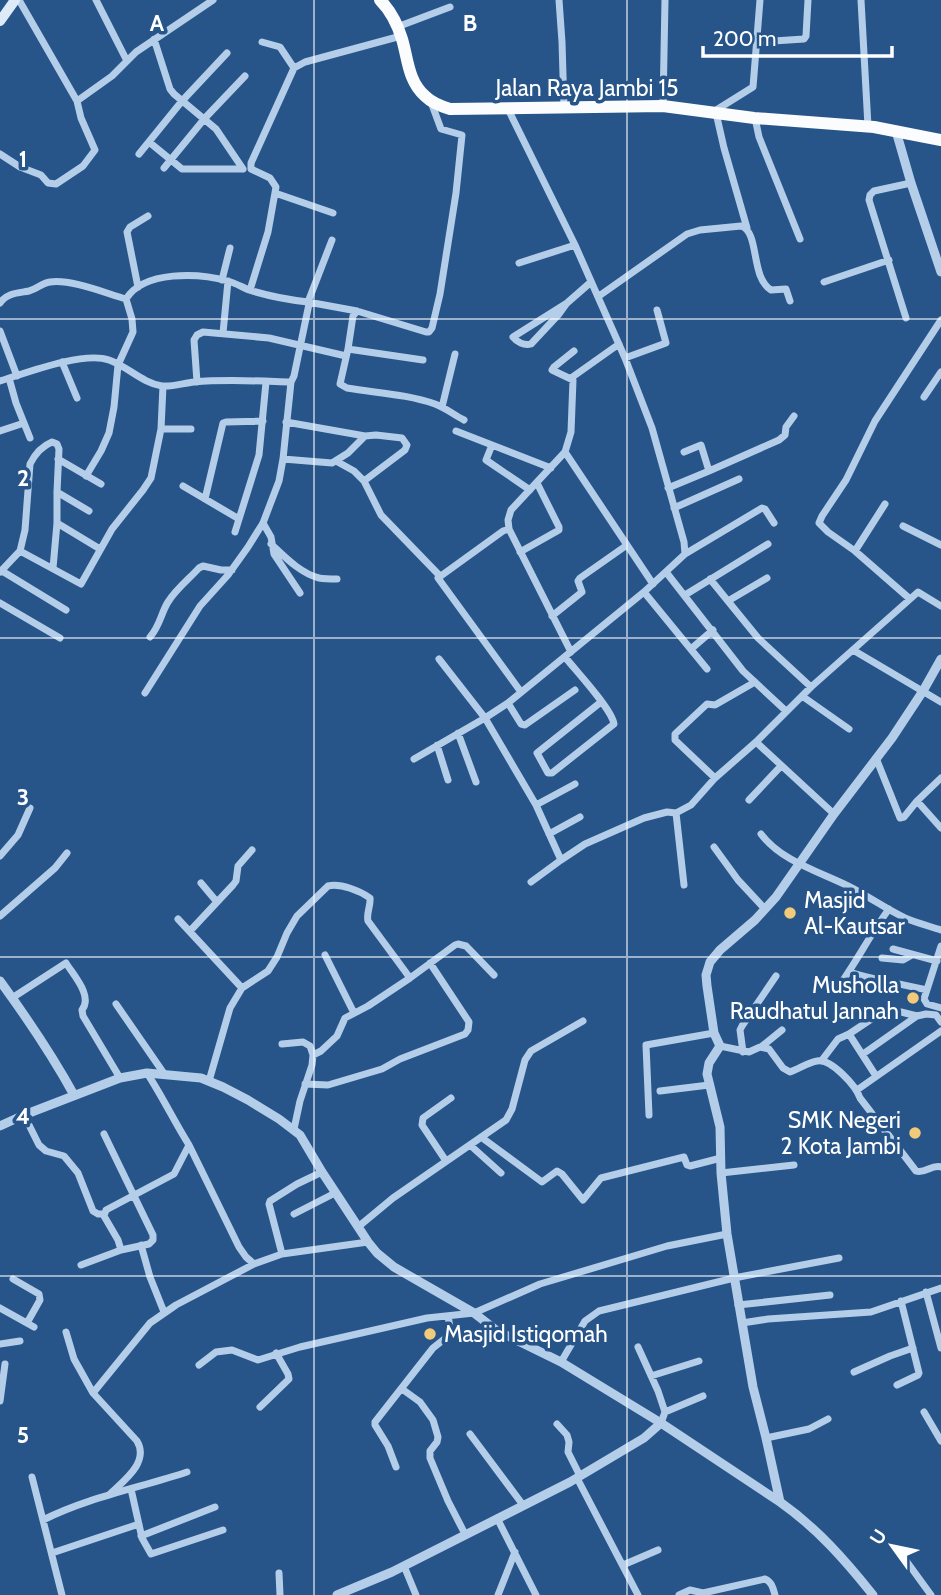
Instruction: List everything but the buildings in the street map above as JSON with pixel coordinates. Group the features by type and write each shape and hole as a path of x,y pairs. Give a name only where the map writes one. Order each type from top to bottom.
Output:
{"highway":[{"path":"380,0 399,32 410,74 422,94 430,101"},
{"name":"Jalan Raya Jambi 15","path":"430,101 450,109 663,106 755,118 868,126 941,140"}],"main road":[{"path":"0,21 17,0"}],"street":[{"path":"0,154 20,167 41,175 48,183 56,184 83,166 96,150 81,118 77,101 17,0"},
{"path":"96,0 127,61"},
{"path":"77,101 112,76 136,52 213,0"},
{"path":"559,0 564,109"},
{"path":"663,106 665,0"},
{"path":"760,0 753,87 714,113 750,231 763,284 771,290 786,289 790,301"},
{"path":"757,42 805,38 808,0"},
{"path":"861,0 868,126"},
{"path":"247,169 294,68 305,62 399,32 450,7"},
{"path":"154,39 170,89 220,133 225,144 247,169"},
{"path":"262,42 280,47 294,68"},
{"path":"139,154 182,101 227,53"},
{"path":"164,168 205,118 245,76"},
{"path":"126,299 138,287 166,276 209,278 250,290 357,311 429,332 440,294 462,135 443,131 430,101"},
{"path":"508,109 599,296 625,358 652,428 682,534 685,554"},
{"path":"755,118 759,137 800,239"},
{"path":"896,131 941,272"},
{"path":"149,142 182,169 247,169 270,178 276,187 275,193 264,246 250,290"},
{"path":"906,318 869,200 874,191 911,183"},
{"path":"275,193 333,213"},
{"path":"138,287 127,232 130,227 148,216"},
{"path":"599,296 687,234 732,226 747,228"},
{"path":"145,693 200,606 232,570 263,523 279,481 290,382 294,376 308,302 332,240"},
{"path":"519,263 575,245"},
{"path":"223,333 225,281 230,248"},
{"path":"824,282 889,260"},
{"path":"0,303 9,294 34,290 53,282 88,287 126,299"},
{"path":"567,303 531,344 520,343 513,337 567,303 591,282"},
{"path":"86,476 109,433 118,365 133,332 126,299"},
{"path":"625,358 666,343 657,310"},
{"path":"357,311 353,316 340,384 347,388 414,398 442,407 464,420"},
{"path":"910,599 855,551 820,525 820,520 846,480 875,421 941,320"},
{"path":"0,331 30,438"},
{"path":"197,382 194,340 203,332 269,338 299,346 347,353 423,360"},
{"path":"570,378 619,344"},
{"path":"574,351 552,369 553,372 573,380 571,432 565,453 509,514 509,529 568,654 614,719 614,724 552,773 548,773 537,753 601,702"},
{"path":"442,407 455,354"},
{"path":"0,381 62,362 90,358 109,360 163,386 197,382 290,382"},
{"path":"62,362 76,398"},
{"path":"924,397 941,372"},
{"path":"235,532 259,455 266,382"},
{"path":"20,551 81,584 112,529 151,478 161,429 163,386"},
{"path":"668,488 779,440 785,435 786,427 794,416"},
{"path":"205,499 223,424 263,421"},
{"path":"286,422 365,436 402,438 407,445 405,450 364,481"},
{"path":"0,431 24,423"},
{"path":"161,429 191,429"},
{"path":"456,431 551,468"},
{"path":"283,459 332,463 365,436"},
{"path":"53,568 59,449 57,444 52,442 41,448 30,464 25,530 20,551 1,572 66,610"},
{"path":"492,445 486,460 530,490"},
{"path":"684,452 701,445 709,471"},
{"path":"565,453 653,584"},
{"path":"58,459 100,484"},
{"path":"336,461 354,471 364,481 381,515 439,575 438,580 521,692"},
{"path":"674,508 739,479"},
{"path":"520,552 559,530 537,483"},
{"path":"183,486 239,519"},
{"path":"57,492 89,511"},
{"path":"855,551 885,504"},
{"path":"414,759 508,703 644,592 685,554 762,508 774,523"},
{"path":"57,523 100,549"},
{"path":"263,523 271,537 274,555 300,593"},
{"path":"903,526 941,545"},
{"path":"439,575 509,529"},
{"path":"271,543 304,571 318,578 337,579"},
{"path":"685,595 768,544"},
{"path":"552,616 582,592 578,581 580,578 627,545"},
{"path":"150,637 158,629 164,608 175,591 199,568 203,566 232,570"},
{"path":"666,572 743,671 786,711"},
{"path":"728,601 767,578"},
{"path":"710,579 758,638 811,687"},
{"path":"644,592 707,669"},
{"path":"531,882 586,844 644,818 667,812 676,813 691,804 811,687 910,599 919,592 941,606"},
{"path":"0,603 60,638"},
{"path":"691,649 713,630"},
{"path":"853,650 941,702"},
{"path":"439,659 485,718 536,804 561,860"},
{"path":"720,1046 714,1033 706,986 710,962 765,909 801,863 892,737 941,659"},
{"path":"715,778 675,740 675,734 707,704 715,705 755,682"},
{"path":"508,703 521,724 525,724 575,690"},
{"path":"802,696 849,729"},
{"path":"458,733 475,782"},
{"path":"756,741 834,814"},
{"path":"437,745 448,780"},
{"path":"876,758 900,818 939,784"},
{"path":"749,800 780,766"},
{"path":"536,804 575,784"},
{"path":"917,801 941,828"},
{"path":"0,856 18,835 30,808"},
{"path":"676,813 684,885"},
{"path":"549,834 580,817"},
{"path":"761,834 779,851 801,863 906,918 941,930"},
{"path":"714,847 738,880 765,909"},
{"path":"190,931 233,885 238,866 252,850"},
{"path":"0,916 55,869 67,853"},
{"path":"201,883 217,902"},
{"path":"209,1080 230,1008 242,988 268,971 297,916 325,888 335,884 370,898 368,921 410,978"},
{"path":"839,986 874,928 889,909"},
{"path":"178,919 242,988"},
{"path":"313,1055 337,1036 345,1018 368,1006 455,945 462,944 494,975"},
{"path":"941,946 925,1001 941,1008"},
{"path":"893,949 937,961"},
{"path":"324,955 355,1013"},
{"path":"882,958 903,960 912,955"},
{"path":"12,998 66,963 86,997 83,1016 120,1078"},
{"path":"306,1084 328,1085 382,1069 400,1059 465,1034 468,1022 430,963"},
{"path":"849,972 927,990"},
{"path":"743,1052 741,1026 776,976"},
{"path":"0,981 55,1059 74,1095"},
{"path":"116,1004 164,1075"},
{"path":"760,1047 769,1049 783,1068 790,1072 822,1060 838,1039 879,1014 901,1012 917,1016"},
{"path":"863,1054 917,1016 936,1015 941,1022"},
{"path":"358,1227 393,1198 506,1120 512,1109 525,1060 531,1051 583,1021"},
{"path":"720,1046 750,1052 782,1030"},
{"path":"857,1090 941,1031"},
{"path":"649,1115 646,1045 714,1033"},
{"path":"849,1034 876,1076"},
{"path":"282,1044 303,1042 310,1046 313,1055 293,1129"},
{"path":"720,1046 708,1066 709,1084 720,1128 727,1234 753,1387 780,1502"},
{"path":"822,1060 835,1068 857,1090 860,1098 916,1171 941,1167"},
{"path":"147,1073 189,1145 239,1247 254,1264"},
{"path":"0,1126 120,1078 147,1073 209,1080 248,1100 293,1129 305,1142 368,1242 394,1267 496,1329 561,1362 661,1423 799,1515 824,1537 873,1595"},
{"path":"660,1091 709,1084"},
{"path":"446,1161 421,1121 451,1098"},
{"path":"24,1115 39,1145 46,1151 64,1156 78,1173 93,1211 98,1214 174,1174 189,1145"},
{"path":"81,1265 121,1250 149,1244 153,1240 153,1235 103,1133"},
{"path":"481,1137 542,1182 557,1171 562,1174 583,1200 601,1178 684,1157 690,1166 720,1158"},
{"path":"470,1145 501,1174"},
{"path":"721,1172 794,1165"},
{"path":"282,1254 269,1204 298,1184 322,1172"},
{"path":"294,1214 335,1193"},
{"path":"104,1213 121,1250"},
{"path":"199,1365 216,1352 232,1350 258,1360 276,1353 427,1318 474,1314 540,1284 667,1246 727,1234"},
{"path":"93,1393 150,1323 164,1311 254,1264 282,1254 368,1242"},
{"path":"141,1245 164,1311"},
{"path":"561,1362 585,1321 599,1311 734,1278 839,1258"},
{"path":"0,1308 30,1325 40,1300 39,1294 13,1279"},
{"path":"742,1323 871,1312 941,1289"},
{"path":"926,1293 941,1348"},
{"path":"738,1305 830,1295"},
{"path":"897,1385 918,1375 901,1301"},
{"path":"397,1467 375,1422 433,1348 447,1337 450,1327 447,1316"},
{"path":"66,1332 74,1359 93,1393 140,1447 139,1461 134,1469 109,1495"},
{"path":"0,1344 20,1341"},
{"path":"337,1595 404,1566 579,1477 644,1438 661,1423 665,1412 638,1347"},
{"path":"854,1372 913,1348"},
{"path":"260,1407 289,1379 276,1353"},
{"path":"651,1376 699,1361"},
{"path":"0,1401 5,1364"},
{"path":"401,1389 420,1402 433,1420 438,1437 430,1451 430,1458 465,1534"},
{"path":"665,1412 703,1396"},
{"path":"924,1412 940,1438"},
{"path":"766,1438 809,1429 828,1419"},
{"path":"557,1424 567,1435 568,1452 579,1477 638,1595"},
{"path":"470,1434 523,1505"},
{"path":"43,1520 87,1501 187,1472"},
{"path":"32,1477 62,1595"},
{"path":"131,1489 141,1536 149,1552 154,1554 223,1530"},
{"path":"141,1536 215,1507"},
{"path":"497,1518 536,1595"},
{"path":"52,1552 139,1524"},
{"path":"623,1565 658,1550"},
{"path":"899,1551 931,1595"},
{"path":"498,1595 515,1552"},
{"path":"404,1566 416,1595"},
{"path":"279,1573 280,1595"},
{"path":"679,1595 690,1590 703,1593 765,1579 773,1587 775,1595"}],"place":[{"name":"Masjid Al-Kautsar","path":"790,913"},
{"name":"Musholla Raudhatul Jannah","path":"913,998"},
{"name":"SMK Negeri 2 Kota Jambi","path":"915,1133"},
{"name":"Masjid Istiqomah","path":"430,1334"}]}
